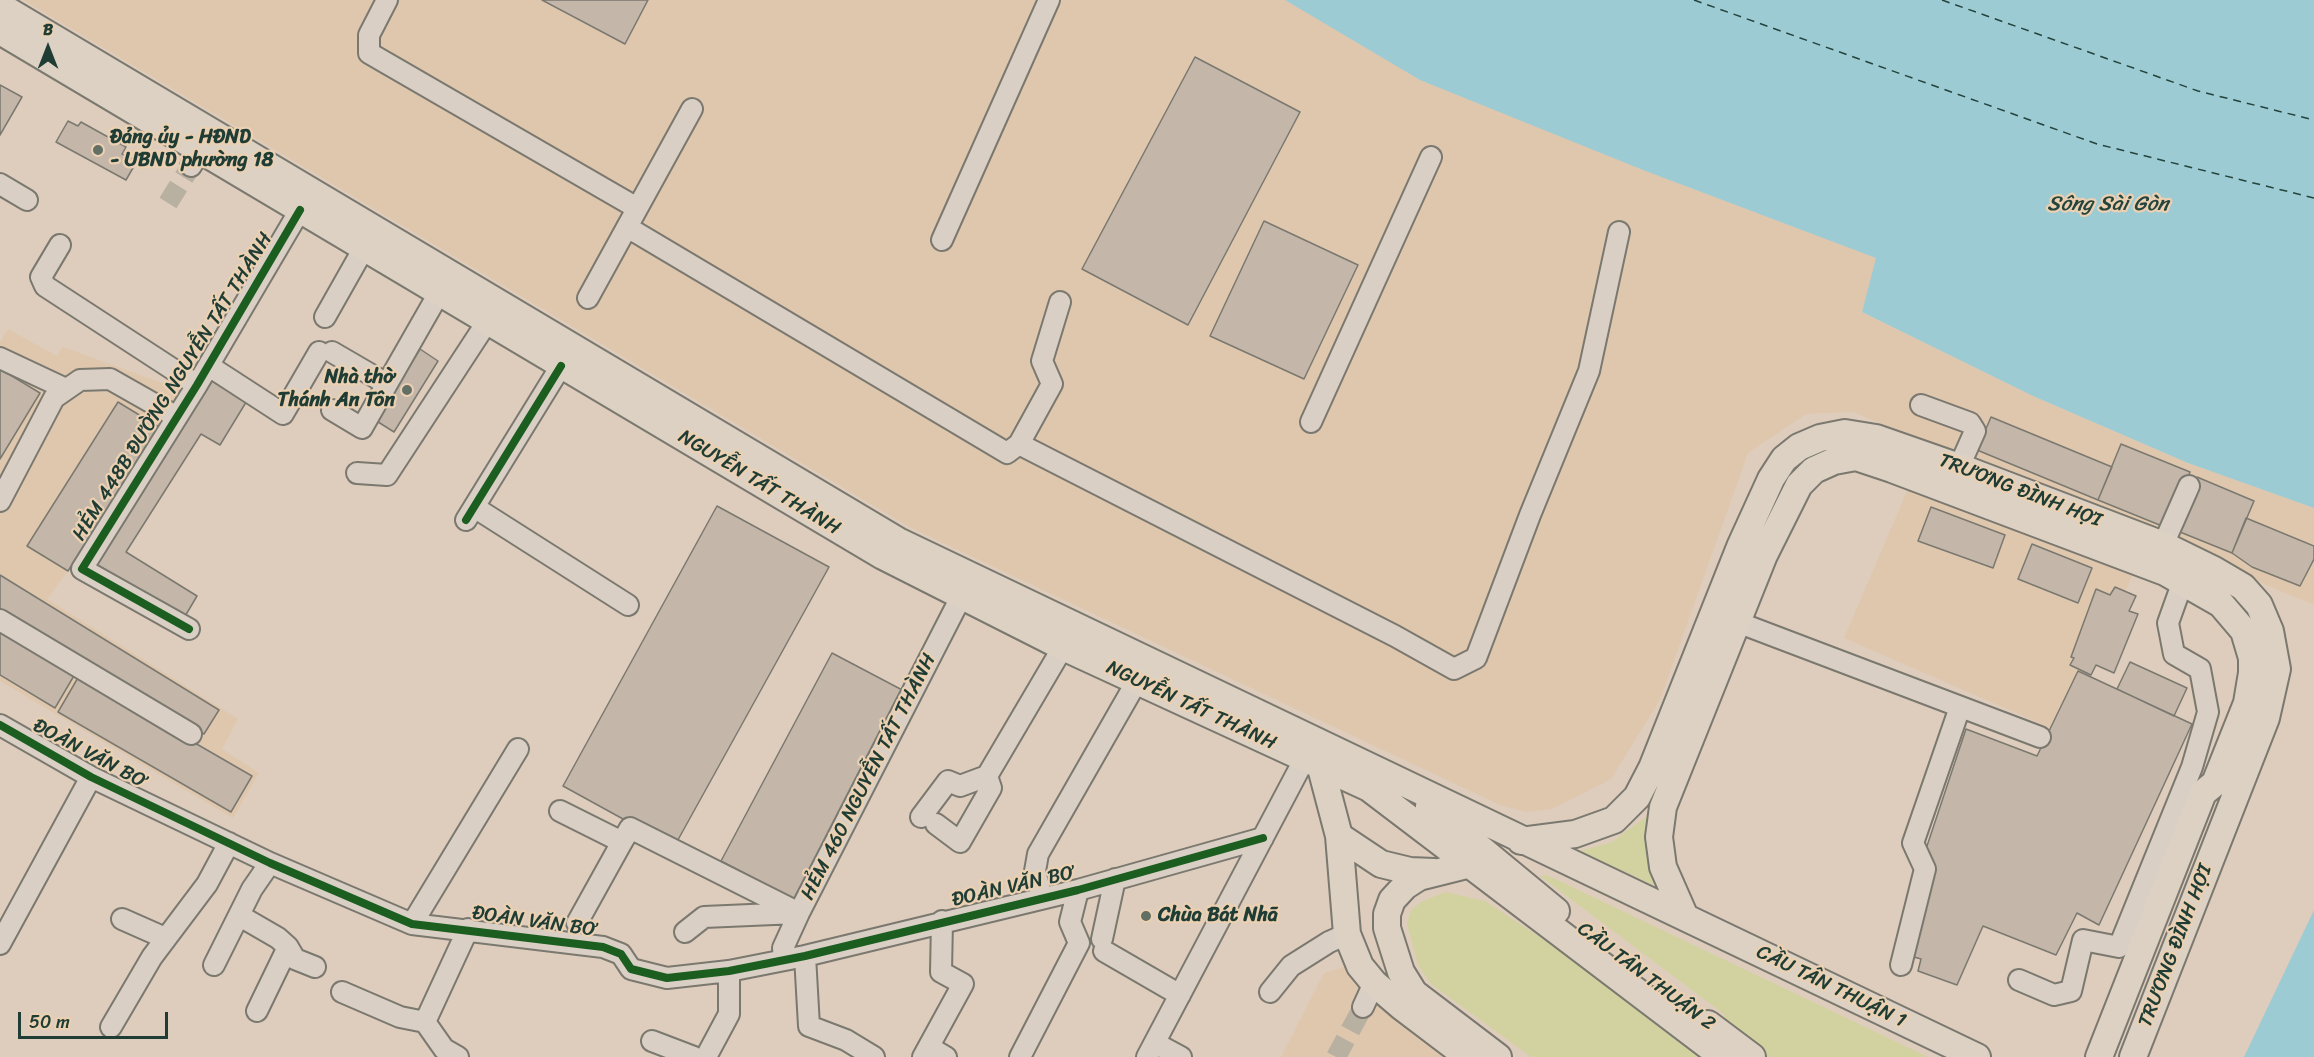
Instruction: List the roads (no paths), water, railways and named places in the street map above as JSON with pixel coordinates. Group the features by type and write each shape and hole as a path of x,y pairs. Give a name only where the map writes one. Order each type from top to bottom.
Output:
{"main road":[{"name":"NGUYỄN TẤT THÀNH","path":"0,6 898,540 1521,841 1685,916"},
{"name":"NGUYỄN TẤT THÀNH","path":"0,31 196,158 300,210 822,521 961,597 1063,647 1369,788 1467,865 1534,904"},
{"name":"TRƯƠNG ĐÌNH HỢI","path":"1521,841 1575,834 1596,827 1614,820 1637,797 1652,768 1720,594 1771,480 1784,459 1799,447 1820,438 1845,433 1876,438 1959,467 2163,545 2236,620 2244,631 2252,658 2252,681 2247,703 2215,783 2217,797 2125,1012 2099,1057"},
{"name":"TRƯƠNG ĐÌNH HỢI","path":"1685,916 1663,867 1659,837 1663,807 1764,555 1799,485 1814,470 1834,461 1856,457 2243,587 2259,605 2270,631 2277,669 2266,718 2133,1057"},
{"path":"1720,594 1737,622"},
{"path":"1312,761 1339,836 1347,934 1360,966 1374,983 1468,1057"},
{"name":"NGUYỄN TẤT THÀNH","path":"1399,781 1534,904"},
{"path":"1339,836 1381,864 1410,871 1435,872"},
{"path":"1467,865 1419,877 1405,886 1392,900 1387,914 1387,928 1401,972 1414,993 1498,1057"},
{"name":"CẦU TÂN THUẬN 2","path":"1534,904 1723,1057"},
{"name":"CẦU TÂN THUẬN 2","path":"1534,904 1752,1057"},
{"name":"CẦU TÂN THUẬN 1","path":"1685,916 1977,1057"},
{"name":"TRƯƠNG ĐÌNH HỢI","path":"2117,1057 2125,1012"}],"street":[{"path":"387,0 369,35 369,53 637,208"},
{"path":"942,240 1049,0"},
{"path":"588,298 692,109"},
{"path":"1311,422 1431,157"},
{"path":"0,184 27,200"},
{"name":"HẺM 448B ĐƯỜNG NGUYỄN TẤT THÀNH","path":"189,629 82,569 209,366 300,210"},
{"path":"627,227 1007,453 1019,444 1052,384 1042,362 1060,302"},
{"path":"1019,444 1395,636 1454,669 1476,658 1530,515 1589,371 1619,232"},
{"path":"60,245 40,277 45,286 197,385"},
{"path":"325,317 364,248"},
{"path":"332,410 362,428 439,293"},
{"path":"357,473 387,475 487,322"},
{"path":"209,366 283,414 326,352 387,384"},
{"path":"0,358 66,389"},
{"path":"561,366 470,513 628,604"},
{"path":"0,501 54,398 80,380 110,379 177,417"},
{"path":"1921,405 1970,423 1975,431 1959,467"},
{"path":"2163,545 2189,486"},
{"path":"2019,980 2054,995 2071,991 2083,940 2119,947 2192,767 2208,712 2200,669 2174,654 2168,623 2188,570"},
{"name":"HẺM 460 NGUYỄN TẤT THÀNH","path":"784,960 783,948 799,913 961,597"},
{"path":"0,620 191,734"},
{"path":"1737,622 2040,737"},
{"path":"987,776 991,788 960,842 928,821 948,781 960,786 987,776 1063,647"},
{"path":"1042,898 1035,872 1038,854 1137,681"},
{"path":"1901,965 1925,869 1913,843 1960,707"},
{"name":"ĐOÀN VĂN BƠ","path":"0,724 91,777 270,863 412,924 603,947 621,954 631,969 667,978 729,971 805,956 942,921 1078,890 1263,838"},
{"path":"412,924 518,749"},
{"path":"1181,1057 1151,1050 1263,838 1312,761"},
{"path":"0,944 91,777"},
{"path":"560,811 622,842"},
{"path":"577,922 630,828 799,913"},
{"path":"111,1027 165,938 207,884 230,843"},
{"path":"214,965 252,889 270,863"},
{"path":"1115,879 1103,945 1180,995"},
{"path":"1020,1057 1079,943 1070,922 1078,890"},
{"path":"685,932 704,917 799,913"},
{"path":"240,916 288,947 295,959 315,967"},
{"path":"122,919 165,938"},
{"path":"942,921 941,972 963,984 926,1052 946,1057"},
{"path":"424,1022 468,930"},
{"path":"1270,992 1291,966 1329,942 1347,934"},
{"path":"257,1011 288,947"},
{"path":"805,956 808,1026 846,1040 874,1057"},
{"path":"706,1057 729,1014 729,971"},
{"path":"1363,1007 1374,983"},
{"path":"342,992 400,1017 424,1022 447,1054"},
{"path":"652,1041 694,1057"}],"water":[{"name":"Sông Sài Gòn","path":"1285,0 2314,0 2314,508 2188,463 2033,396 1862,312 1876,258 1643,170 1420,80"},
{"path":"2314,910 2314,1057 2244,1057"}],"tunnel":[{"path":"168,203 191,166"},
{"path":"1336,1057 1363,1007"}],"place":[{"name":"Đảng ủy - HĐND - UBND phường 18","path":"98,150"},
{"name":"Nhà thờ Thánh An Tôn","path":"407,390"},
{"name":"Chùa Bát Nhã","path":"1146,916"}]}
